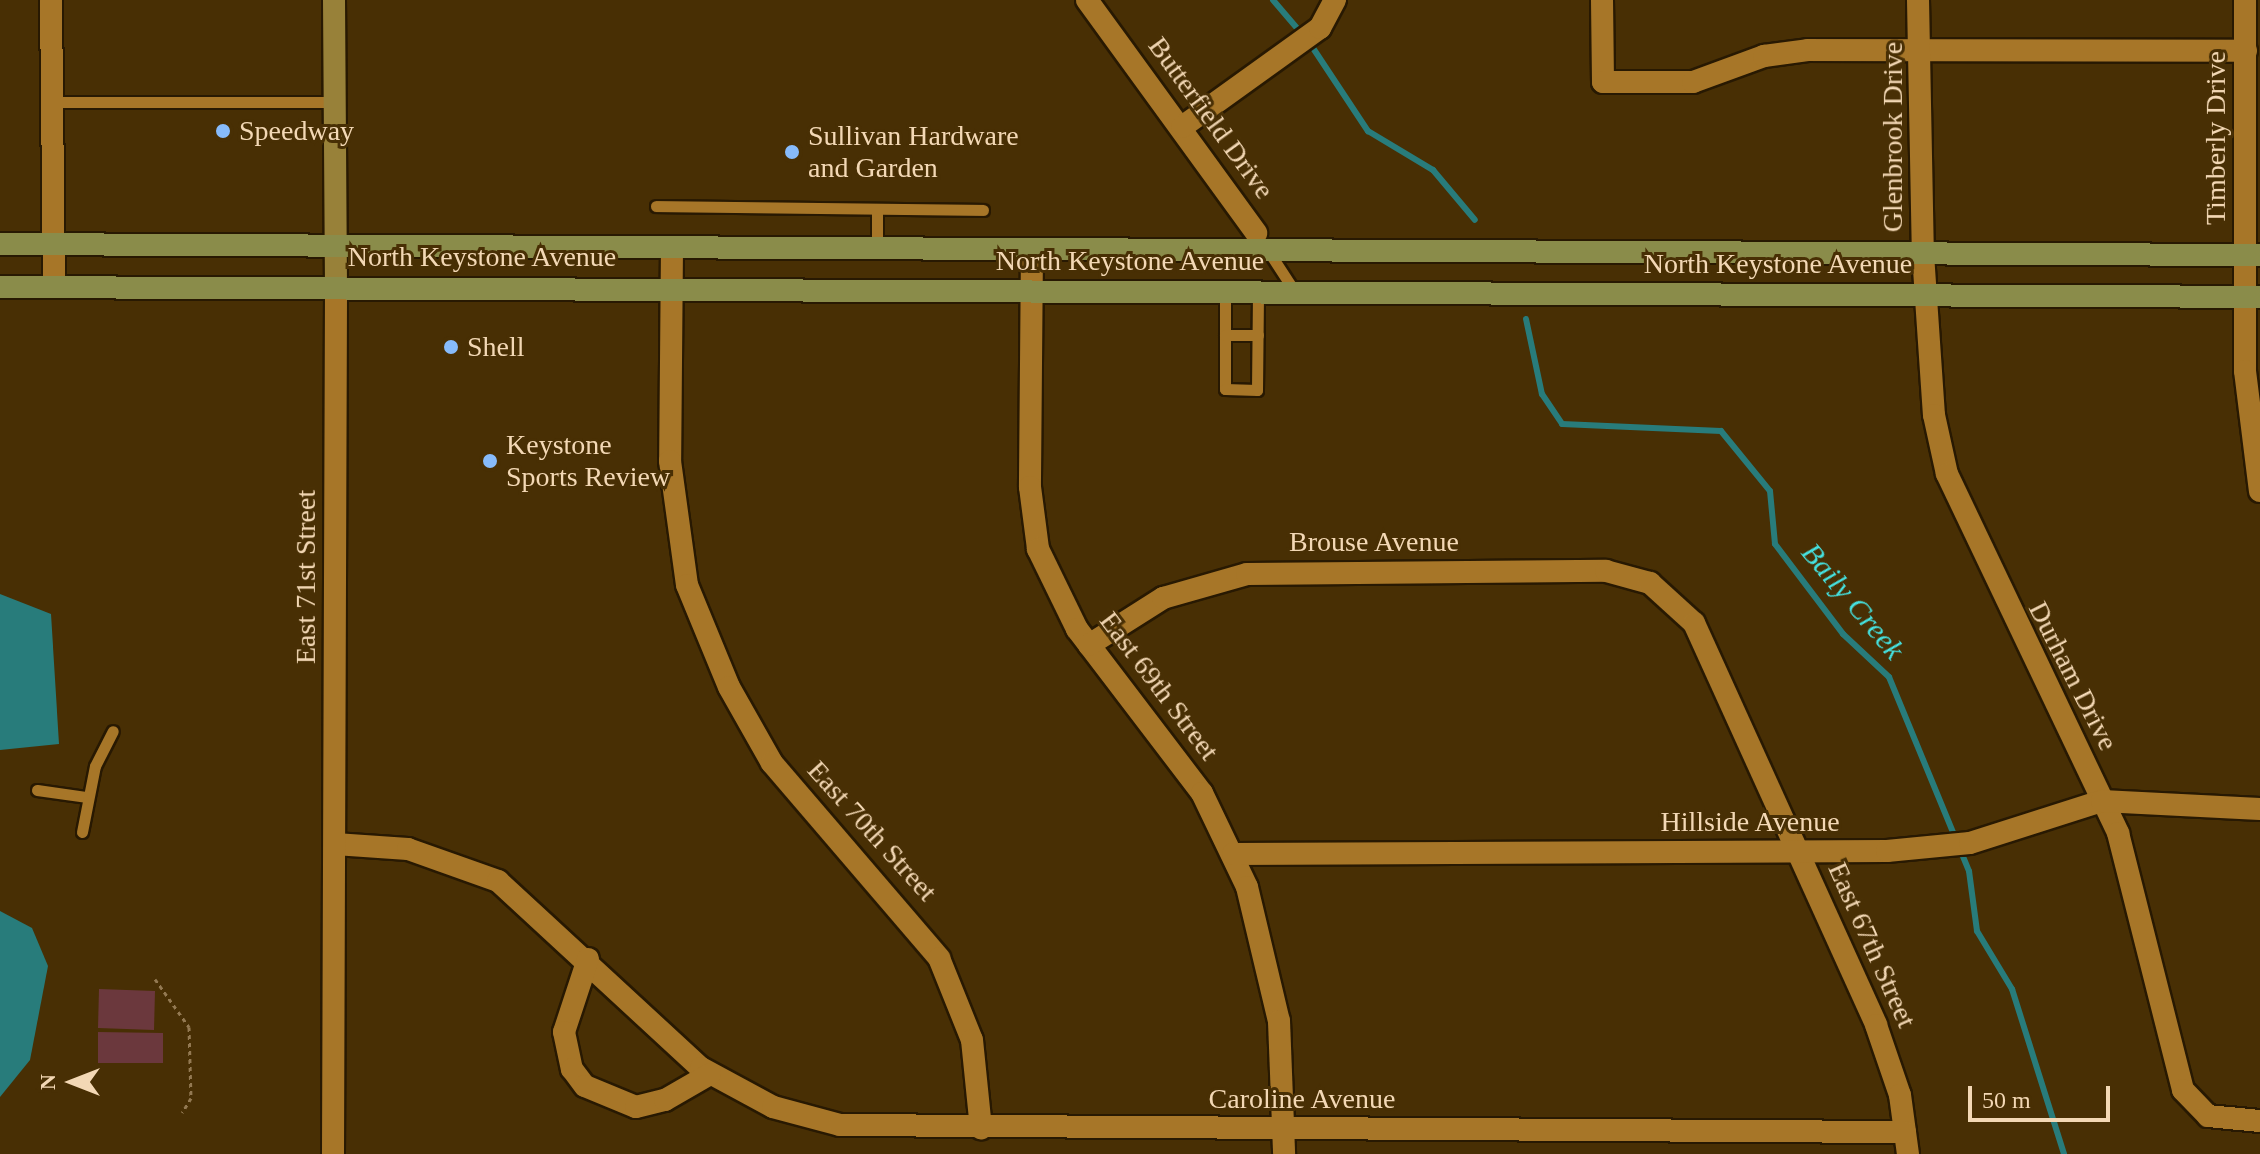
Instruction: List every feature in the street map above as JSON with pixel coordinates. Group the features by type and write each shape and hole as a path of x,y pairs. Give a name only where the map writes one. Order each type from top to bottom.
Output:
{"main road":[{"name":"East 71st Street","path":"334,0 336,287"},
{"name":"North Keystone Avenue","path":"0,244 1032,249 1262,242 1440,251 1924,263 2251,276"},
{"name":"North Keystone Avenue","path":"0,287 1929,295 2251,276"}],"street":[{"path":"51,0 54,287"},
{"name":"Butterfield Drive","path":"1087,0 1182,127 1262,242"},
{"path":"1182,127 1275,64 1320,28 1335,0"},
{"path":"1602,0 1603,82 1693,82 1800,50 1923,53 2246,51"},
{"name":"Glenbrook Drive","path":"1918,0 1923,53 1924,263"},
{"name":"Timberly Drive","path":"2245,0 2251,276 2246,408 2260,491"},
{"name":"East 70th Street","path":"672,247 672,487 693,600 729,687 772,763 939,958 972,1040 981,1129"},
{"name":"East 69th Street","path":"1032,249 1032,520 1049,580 1089,645 1179,756 1233,854 1274,987 1284,1154"},
{"name":"Durham Drive","path":"1924,263 1929,295 1934,415 1954,494 2102,801 2133,879 2177,1073 2192,1103 2224,1120 2260,1121"},
{"name":"East 71st Street","path":"333,1154 336,287"},
{"name":"Brouse Avenue","path":"1089,645 1179,591 1264,573 1606,571 1635,576 1671,597"},
{"name":"East 67th Street","path":"1671,597 1696,628 1883,1042 1906,1143"},
{"name":"Hillside Avenue","path":"1233,854 1799,853 1970,843 2102,801 2260,809"},
{"name":"Caroline Avenue","path":"335,844 408,849 467,865 526,901 710,1074 773,1107 827,1123 981,1129 1284,1128 1906,1143"},
{"path":"588,959 564,1032 572,1069 585,1086 611,1103 644,1106 710,1074"}],"lane":[{"path":"52,102 334,102"},
{"path":"656,206 983,210"},
{"path":"877,209 877,248"},
{"path":"1262,242 1295,292"},
{"path":"1225,291 1225,389 1247,390 1257,390 1258,291"},
{"path":"1225,335 1258,335"},
{"path":"82,832 86,797 113,731"},
{"path":"37,790 86,797"}],"path":[{"path":"155,979 189,1027 191,1098 182,1113"}],"shaded area":[{"path":"99,989 155,991 154,1030 98,1028"},
{"path":"98,1032 163,1033 163,1063 98,1063"}],"water":[{"path":"0,594 51,614 59,744 0,750"},
{"path":"0,911 32,928 48,966 30,1060 0,1097"}],"waterway":[{"name":"Baily Creek","path":"1273,0 1302,34"},
{"name":"Baily Creek","path":"1309,42 1368,131 1433,170 1475,220"},
{"name":"Baily Creek","path":"1526,319 1542,394 1562,424 1721,431 1770,491 1775,544 1843,634 1889,677 1969,871 1977,931 2012,989 2064,1154"}],"place":[{"name":"Speedway","path":"223,131"},
{"name":"Sullivan Hardware and Garden","path":"792,152"},
{"name":"Shell","path":"451,347"},
{"name":"Keystone Sports Review","path":"490,461"}]}
